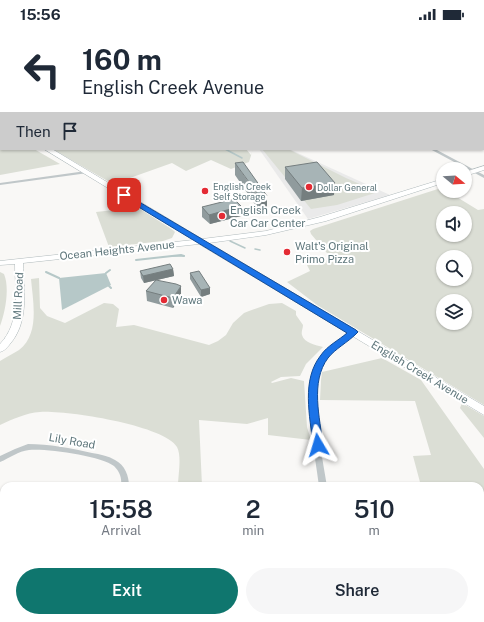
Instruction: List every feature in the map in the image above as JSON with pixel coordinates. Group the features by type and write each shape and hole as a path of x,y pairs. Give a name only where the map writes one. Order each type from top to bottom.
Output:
{"main road":[{"name":"English Creek Avenue","path":"49,150 484,411"},
{"path":"474,172 484,168"},
{"name":"Ocean Heights Avenue","path":"0,263 202,241 266,232 304,224 436,183"},
{"path":"163,245 177,236 177,226"},
{"path":"231,237 227,240 226,244 231,258"},
{"name":"Mill Road","path":"0,349 13,333 17,324 19,313 19,261"}],"street":[{"path":"434,150 484,177"},
{"path":"0,184 86,172"},
{"path":"323,482 313,393 315,378 319,365 325,356 353,332"},
{"name":"Lily Road","path":"0,459 18,450 34,447 100,458 110,461 120,468 125,478 125,482"}],"shaded area":[{"path":"0,150 36,150 60,164 0,175"},
{"path":"54,150 247,150 251,155 253,150 249,162 231,169 211,160 186,171 172,163 113,184"},
{"path":"260,150 291,150 390,195 308,219"},
{"path":"263,150 290,150 378,192 337,205 311,209"},
{"path":"436,190 436,198 458,198 471,206 436,206 436,242 472,242 472,206 478,210 484,209 484,405 317,305 287,282 310,271 307,265 332,259 310,231"},
{"path":"134,205 173,230 175,232 172,238 163,241 109,247 96,212 123,209"},
{"path":"0,272 4,274 6,280 7,293 4,314 0,326"},
{"path":"106,273 111,285 62,310 59,278"},
{"path":"39,278 40,308 47,316 65,323 104,303 113,304 119,309 116,327 134,325 209,345 226,335 233,323 244,313 249,311 269,304 282,303 296,311 296,315 303,325 303,338 311,343 323,347 306,364 300,376 281,377 271,382 291,378 304,381 307,427 311,440 268,435 268,418 247,424 199,420 202,482 178,482 180,461 177,447 168,439 154,432 113,420 53,412 30,414 0,425 0,361 19,350 26,343 30,335 34,317 31,279"},
{"path":"382,358 421,380 484,469 484,482 420,482 413,456 431,455 415,401 320,400 322,372"},
{"path":"462,403 484,416 484,438 460,408"}],"building":[{"path":"243,162 267,196 260,197 235,163"},
{"path":"317,162 335,183 302,188 285,167"},
{"path":"234,199 241,206 209,215 202,207"},
{"path":"170,264 173,269 143,276 140,271"},
{"path":"199,271 210,288 201,290 190,273"},
{"path":"156,280 181,286 173,298 146,291"}],"waterway":[{"path":"227,150 242,158"},
{"path":"230,241 245,248"},
{"path":"255,249 260,250"},
{"path":"136,260 181,255 184,256 173,256"},
{"path":"106,273 110,270"},
{"path":"46,272 59,278"}],"place":[{"name":"Dollar General","path":"309,187"},
{"name":"English Creek Self Storage","path":"205,191"},
{"name":"English Creek Car Car Center","path":"222,216"},
{"name":"Walt's Original Primo Pizza","path":"287,252"},
{"name":"Wawa","path":"164,300"}],"route":[{"path":"124,195 353,332 331,349 319,365 316,373 313,393 318,445"}]}
